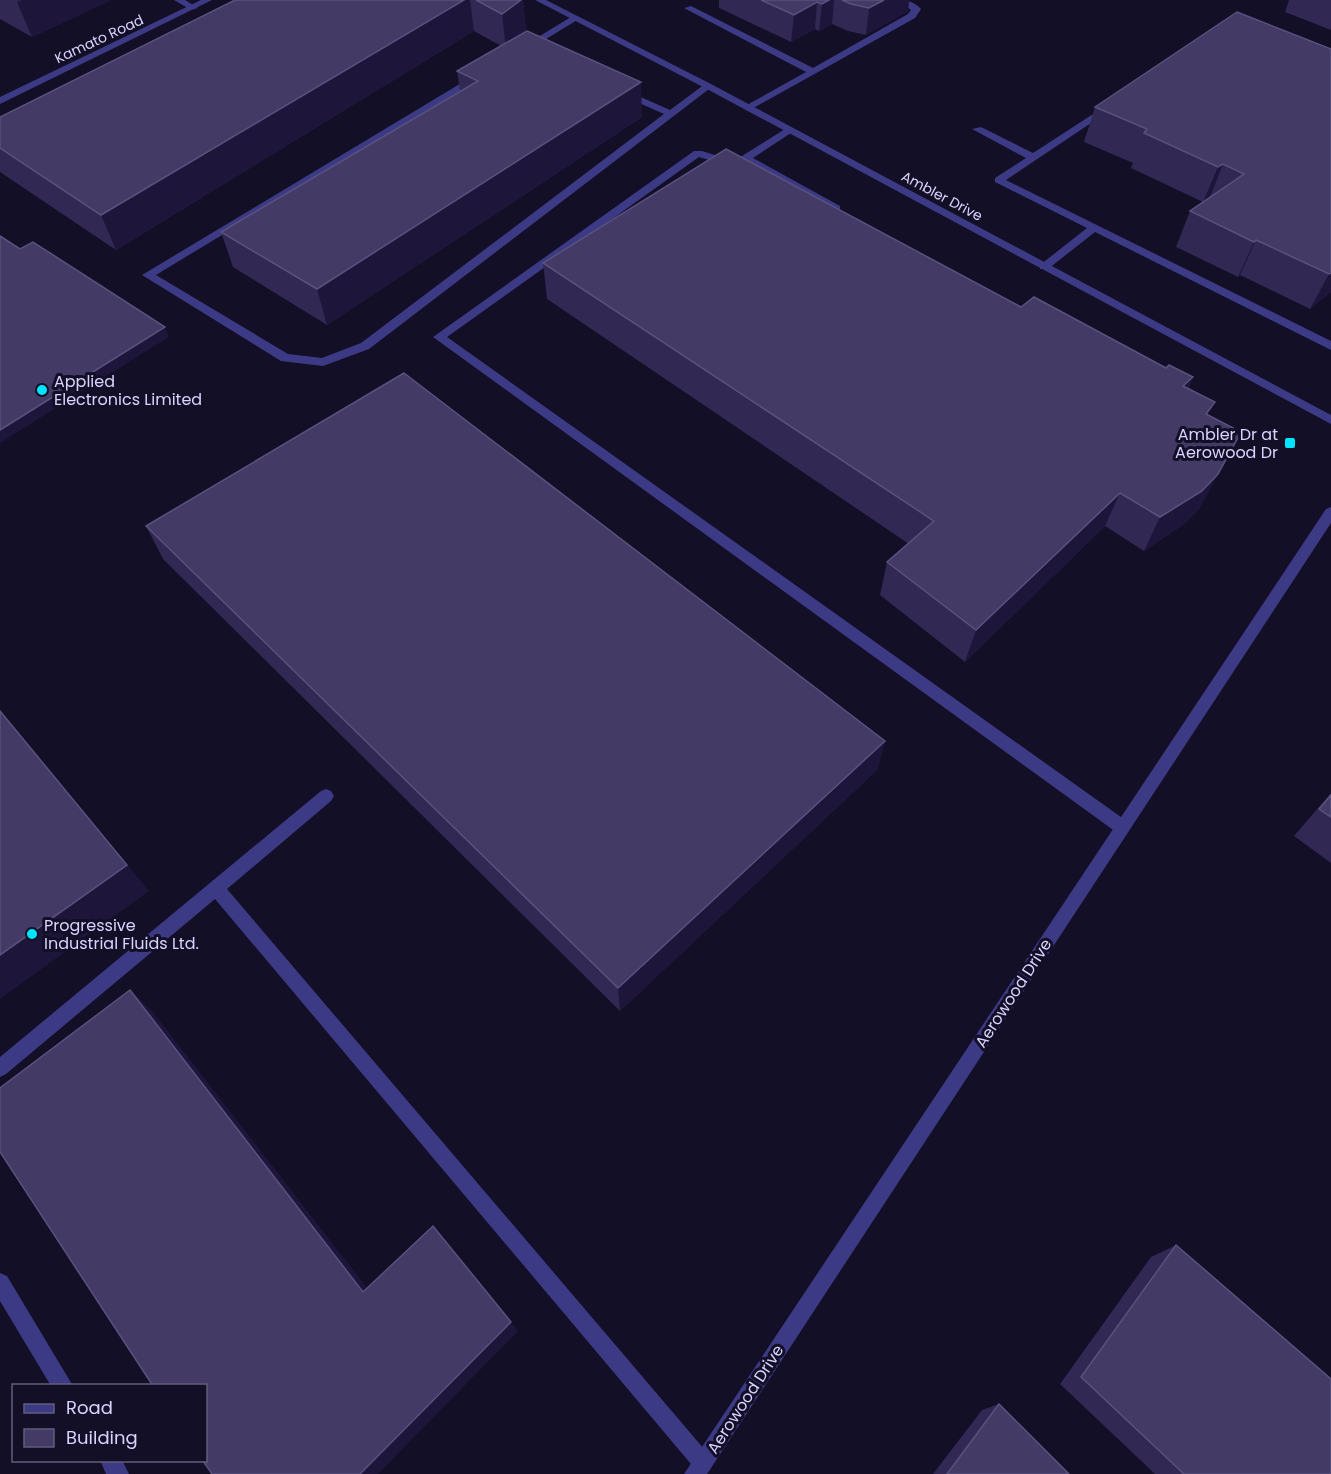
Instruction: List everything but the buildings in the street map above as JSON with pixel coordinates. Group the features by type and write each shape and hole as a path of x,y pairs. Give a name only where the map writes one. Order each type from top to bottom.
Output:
{"street":[{"path":"178,0 194,8"},
{"name":"Kamato Road","path":"0,101 208,0"},
{"name":"Ambler Drive","path":"538,0 708,86 1331,420"},
{"path":"748,108 912,16 916,9 903,0"},
{"path":"696,4 688,8 813,72"},
{"path":"515,54 531,50 574,19"},
{"path":"485,73 148,275 285,358 323,362 365,346 708,86"},
{"path":"609,86 672,114"},
{"path":"1112,106 999,180 1331,346"},
{"path":"977,129 1032,157"},
{"path":"789,131 735,165 698,153 439,337 1122,827"},
{"path":"746,159 849,216"},
{"path":"1044,267 1093,229"},
{"name":"Aerowood Drive","path":"699,1469 1331,512"},
{"path":"0,1068 326,796"},
{"path":"216,888 699,1469"},
{"path":"0,1283 62,1384"}],"place":[{"name":"Applied Electronics Limited","path":"42,390"},
{"name":"Ambler Dr at Aerowood Dr","path":"1290,443"},
{"name":"Progressive Industrial Fluids Ltd.","path":"32,934"}]}
